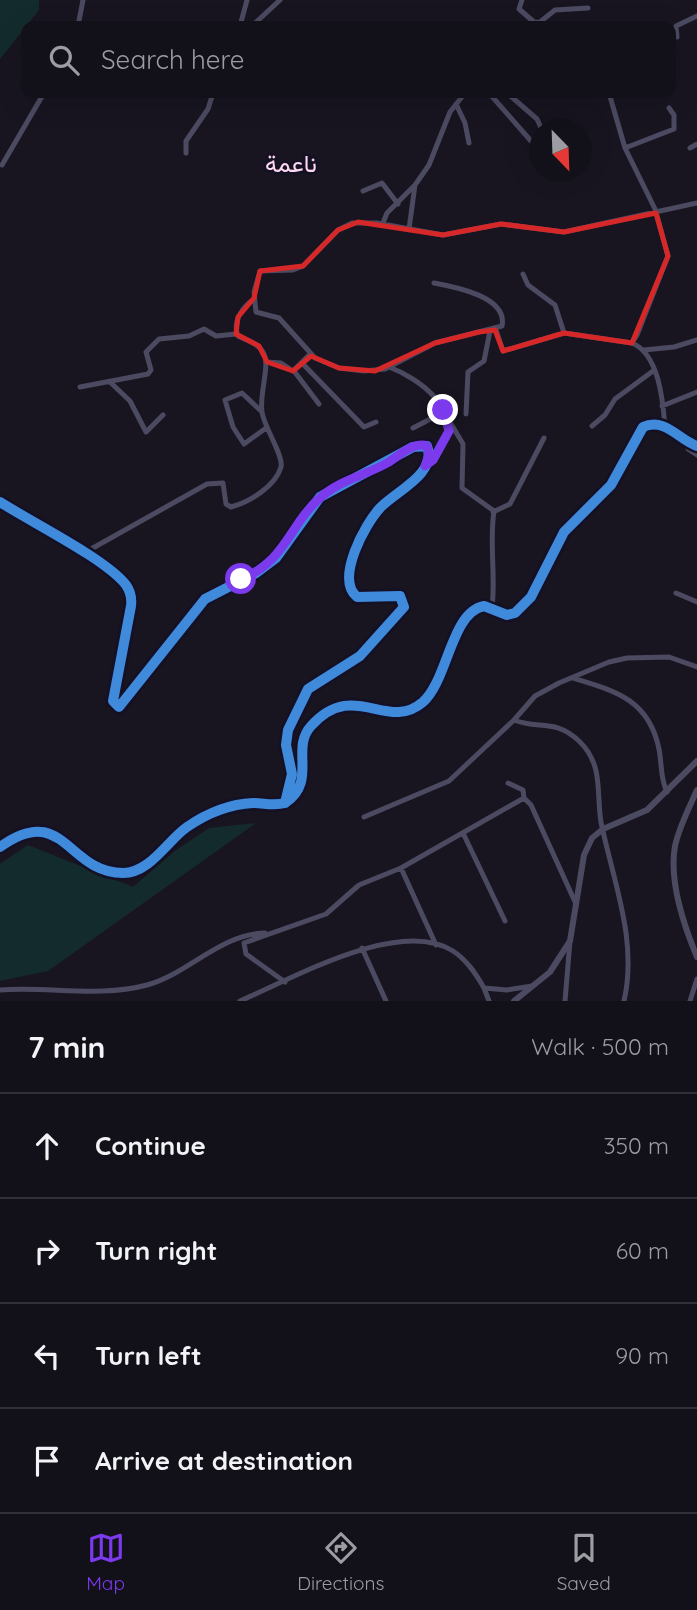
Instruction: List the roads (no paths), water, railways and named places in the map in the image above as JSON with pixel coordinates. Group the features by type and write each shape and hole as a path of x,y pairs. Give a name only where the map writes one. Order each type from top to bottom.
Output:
{"street":[{"path":"79,21 83,0"},
{"path":"241,21 247,0"},
{"path":"257,21 280,0"},
{"path":"522,0 519,9 536,21"},
{"path":"538,21 555,10 588,9"},
{"path":"677,37 676,26 697,16"},
{"path":"2,165 41,98"},
{"path":"186,153 186,141 208,109 211,98"},
{"path":"383,223 387,213 415,185 429,165 461,98"},
{"path":"493,98 529,139"},
{"path":"513,98 537,119"},
{"path":"610,98 625,148 656,213 668,259 632,343"},
{"path":"456,104 465,122 469,143"},
{"path":"625,148 674,130 674,115 669,108"},
{"path":"690,148 697,144"},
{"path":"363,191 382,183 398,204"},
{"path":"409,229 415,185"},
{"path":"434,283 464,291 498,306 503,322 493,330 465,334 435,343 389,368 348,370 321,362 310,354 279,318 256,312 254,299 260,271 293,270 303,266 344,225 383,223 450,235 507,223 569,232 628,216 656,213 697,203"},
{"path":"523,274 529,286 555,305 564,333"},
{"path":"236,334 238,317 254,299"},
{"path":"80,387 150,372 146,352 159,338 189,336 204,329 216,336 236,334 259,346 267,362 262,380 261,411 281,464 260,493 229,507 223,483 207,484 85,553"},
{"path":"493,330 503,351 564,333 632,343 644,349 674,347 697,340"},
{"path":"466,414 468,372 484,360 493,330"},
{"path":"644,349 653,371 665,427"},
{"path":"294,371 310,354"},
{"path":"267,362 281,363 294,371 319,404"},
{"path":"303,364 364,427 376,422"},
{"path":"389,368 422,385 445,414 463,444 462,488 494,512"},
{"path":"592,426 602,419 615,399 653,371"},
{"path":"110,382 130,401 146,432 163,415"},
{"path":"662,406 697,392"},
{"path":"261,411 242,393 225,400 233,427 244,444 266,428"},
{"path":"413,428 445,414"},
{"path":"285,803 292,770 286,745 288,730 307,691 315,682 363,653 404,607 400,596 357,597 349,587 348,578 356,549 368,525 381,507 402,491 433,460 448,435 445,414"},
{"path":"0,848 24,833 41,831 64,841 94,867 130,873 144,866 188,827 214,813 238,805 285,803 302,784 304,740 312,724 329,711 346,704 363,704 397,714 414,709 433,690 465,620 479,607 492,608 507,615 520,609 540,582 564,532 611,485 638,432 647,425 665,427 697,446"},
{"path":"494,512 510,504 544,438"},
{"path":"688,442 688,449 697,455"},
{"path":"0,502 85,553 122,581 131,595 130,616 113,701 119,707 205,599 256,573 276,558 320,497 418,445 425,444 429,450 425,466"},
{"path":"492,608 494,581 490,546 494,512"},
{"path":"676,593 697,602"},
{"path":"364,817 449,781 514,720 535,695 609,662 641,657 672,657 697,667"},
{"path":"573,678 615,691 645,715 655,732 662,778 667,792"},
{"path":"514,720 548,724 572,735 583,745 599,775 603,829 627,942 629,983 624,1001"},
{"path":"565,1001 570,941 585,852 592,838 603,829 644,812 697,761"},
{"path":"508,783 523,790 524,798 578,906"},
{"path":"696,952 678,891 674,856 677,838 697,790"},
{"path":"285,982 243,948 245,942 326,914 359,885 401,868 524,798"},
{"path":"463,833 505,921"},
{"path":"401,868 436,945"},
{"path":"0,990 103,990 136,987 173,975 234,940 272,933"},
{"path":"514,1001 554,966 570,941"},
{"path":"240,1001 362,948 393,943 436,945 461,957 484,988 489,1001"},
{"path":"362,948 386,1001"},
{"path":"690,1001 697,979"},
{"path":"484,988 507,990 534,986"}],"district":[{"name":"ناعمة","path":"291,163"}]}
